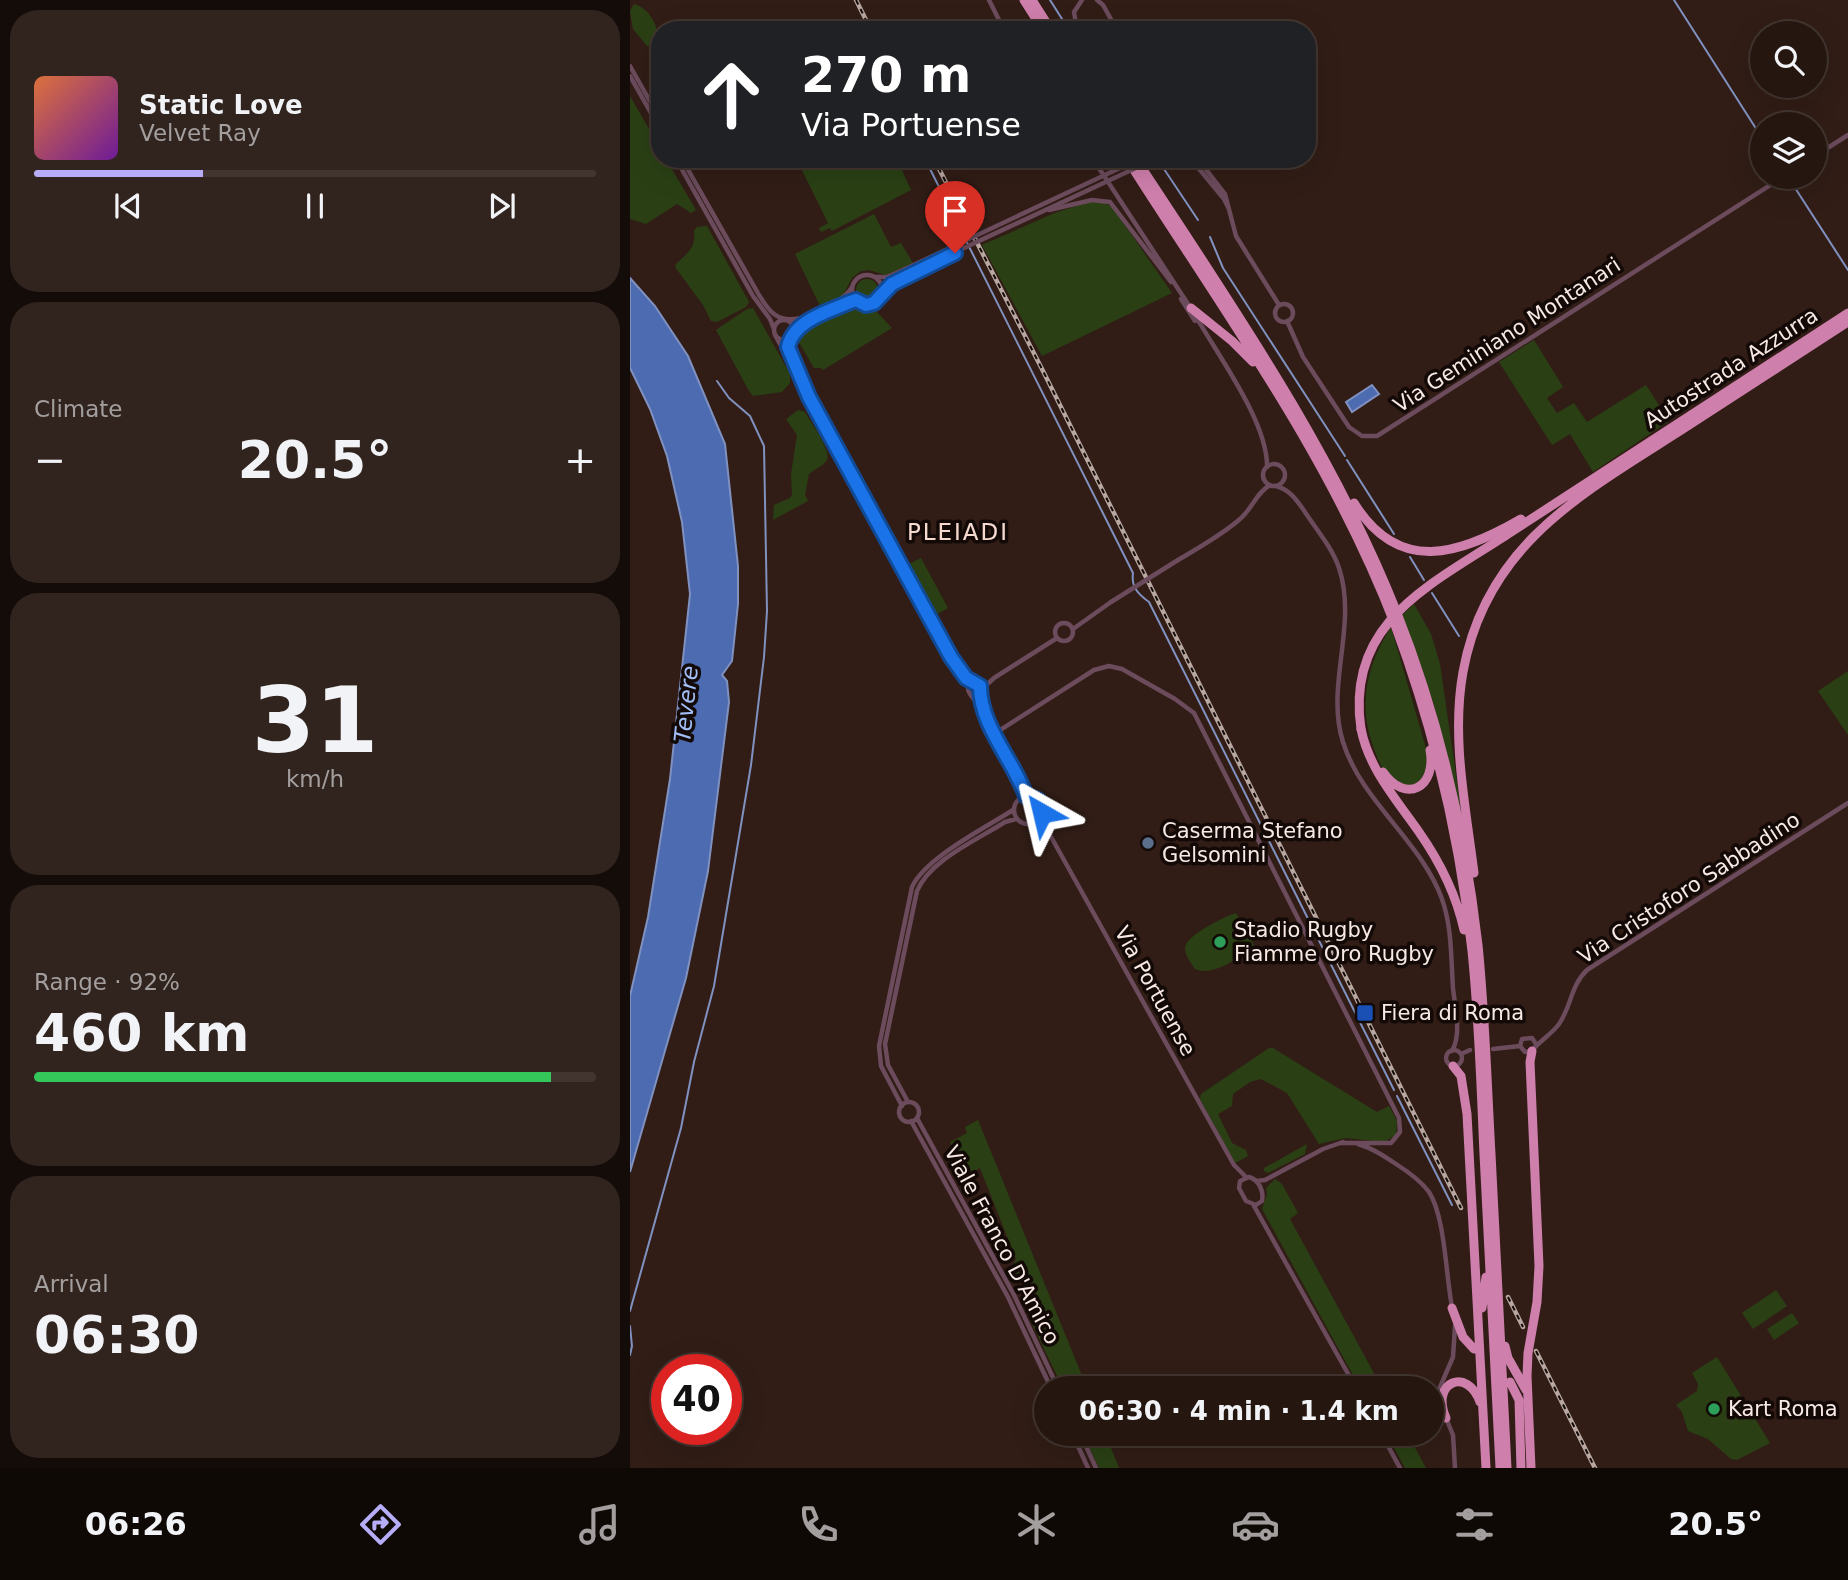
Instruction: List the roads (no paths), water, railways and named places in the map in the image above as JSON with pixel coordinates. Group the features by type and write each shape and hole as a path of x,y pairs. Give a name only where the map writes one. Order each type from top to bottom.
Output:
{"highway":[{"path":"1024,0 1037,21"},
{"path":"1032,0 1045,21"},
{"path":"1140,168 1271,382 1328,481 1368,561 1399,636 1428,728 1456,845 1475,982 1500,1468"},
{"path":"1141,168 1360,514 1378,533 1411,548 1440,552 1470,545 1492,536 1636,455"},
{"path":"1191,308 1231,341 1271,382"},
{"name":"Autostrada Azzurra","path":"1636,455 1848,313"},
{"name":"Autostrada Azzurra","path":"1636,455 1848,322"},
{"path":"1475,982 1469,971 1459,911 1449,883 1426,842 1375,768 1366,748 1363,698 1368,671 1376,649 1391,625 1419,598 1506,538 1636,455"},
{"path":"1484,1014 1485,971 1459,732 1461,688 1469,646 1495,585 1536,532 1636,455"},
{"path":"1326,461 1362,531 1392,600 1432,716 1456,810 1470,881 1484,1014 1507,1468"},
{"path":"1363,728 1384,773 1392,783 1406,789 1422,786 1429,775 1431,761 1428,728"},
{"path":"1531,1468 1528,1355 1537,1302 1539,1266 1530,1062 1534,1047"},
{"path":"1453,1066 1461,1076 1467,1108 1477,1346 1486,1468"},
{"path":"1477,1346 1485,1281 1487,1216"},
{"path":"1452,1308 1463,1337 1477,1346"},
{"path":"1499,1320 1508,1358 1524,1383 1527,1395"},
{"path":"1446,1418 1441,1398 1445,1389 1456,1382 1472,1386 1479,1396 1483,1413"},
{"path":"1510,1382 1519,1400 1521,1468"}],"street":[{"path":"989,0 1000,21"},
{"path":"1078,21 1074,12 1082,0"},
{"path":"1097,0 1112,21"},
{"path":"630,66 651,104"},
{"path":"630,76 651,113"},
{"path":"1827,148 1848,135"},
{"path":"684,168 761,298 773,313 791,323 793,334 788,347 809,397"},
{"path":"684,168 753,296 770,318 774,332 957,667 980,691 983,712"},
{"path":"1099,168 1191,308 1255,420 1266,449 1267,467"},
{"path":"774,332 783,340 804,323 850,302 870,305 906,272 1119,168"},
{"path":"774,332 779,321 809,315 845,298 862,276 887,277 906,272 1049,210 1136,168"},
{"path":"1203,168 1226,194 1237,239 1279,305"},
{"name":"Via Geminiano Montanari","path":"1287,321 1303,357 1349,427 1362,436 1377,436 1764,189"},
{"path":"1049,210 1097,200 1108,201 1118,210 1206,334"},
{"path":"870,276 878,280 881,293"},
{"path":"1170,282 1177,287"},
{"path":"853,285 853,294 858,302"},
{"path":"1279,305 1291,308 1292,314 1287,321 1276,318 1275,309 1279,305"},
{"path":"1073,629 1240,519 1253,506 1261,491 1263,472 1267,467 1273,464 1282,469 1284,479 1261,491"},
{"path":"1263,478 1273,486 1287,490 1303,509 1332,552 1341,576 1345,609 1339,730 1346,753 1425,867 1443,900 1457,1028 1455,1043 1447,1060 1453,1066 1462,1061 1461,1054"},
{"path":"1057,638 1055,630 1060,624 1069,624 1073,629 1072,637"},
{"path":"1057,638 1064,641 1072,637"},
{"path":"1072,637 1077,642"},
{"path":"970,694 976,695 1000,674 1057,638"},
{"path":"994,734 1104,666 1117,667 1130,673 1194,713 1399,1118 1400,1132 1391,1143 1341,1143 1323,1149 1264,1181 1246,1177 1240,1181 1239,1188 1246,1201 1254,1206 1349,1376"},
{"path":"973,684 1000,674"},
{"path":"970,694 973,684"},
{"path":"970,694 983,712 1026,796"},
{"path":"1013,810 1016,818 1028,824 1040,817 1041,804 1034,797 1018,799 1013,810 928,864 912,887 879,1046 881,1066 902,1105 901,1118 911,1121 917,1118 919,1112 916,1106 908,1102 888,1065 885,1044 916,893 935,867 1005,822 1016,818"},
{"name":"Via Cristoforo Sabbadino","path":"1534,1047 1559,1025 1577,983 1587,970 1848,803"},
{"name":"Via Portuense","path":"1040,817 1235,1167 1246,1177"},
{"path":"1532,1038 1534,1047 1525,1052 1520,1046 1522,1039 1532,1038"},
{"path":"1493,1048 1520,1046"},
{"path":"1452,1051 1461,1054 1470,1050"},
{"path":"902,1105 908,1102"},
{"name":"Viale Franco D'Amico","path":"917,1118 1016,1299 1052,1376"},
{"name":"Viale Franco D'Amico","path":"911,1121 1008,1297 1045,1376"},
{"path":"1341,1143 1355,1143 1373,1150 1401,1167 1429,1192 1439,1219 1456,1334 1455,1350 1437,1395 1438,1406 1453,1436 1455,1468"},
{"path":"1254,1206 1260,1204 1263,1196 1256,1181"},
{"path":"1078,1446 1088,1468"},
{"path":"1086,1446 1096,1468"},
{"path":"1388,1446 1400,1468"}],"water":[{"name":"Tevere","path":"630,278 655,306 688,356 725,444 738,566 738,604 732,661 722,675 727,681 729,702 708,871 686,978 630,1172 630,996 648,917 670,779 690,594 682,522 667,456 650,409 630,368"},
{"path":"1372,385 1379,394 1352,412 1346,402"}],"waterway":[{"path":"1050,0 1063,21"},
{"path":"1674,0 1750,119"},
{"path":"930,168 1133,573 1134,586 1149,602 1394,1090"},
{"path":"1163,168 1198,220"},
{"path":"1796,189 1848,270"},
{"path":"1210,237 1223,268 1345,456"},
{"path":"630,1311 681,1128 694,1062 714,986 751,765 764,657 767,611 764,446 750,416 729,398 717,381"},
{"path":"1347,460 1394,534"},
{"path":"1410,557 1424,580"},
{"path":"1432,593 1459,636"},
{"path":"1397,1096 1452,1205"},
{"path":"630,1326 630,1355"}],"railway":[{"path":"856,0 866,21"},
{"path":"939,168 1042,369 1461,1208"},
{"path":"1508,1297 1523,1327"},
{"path":"1536,1351 1595,1468"}],"place":[{"name":"Caserma Stefano Gelsomini","path":"1148,843"},
{"name":"Stadio Rugby Fiamme Oro Rugby","path":"1220,942"},
{"name":"Fiera di Roma","path":"1365,1013"},
{"name":"Kart Roma","path":"1714,1409"}],"district":[{"name":"PLEIADI","path":"958,532"}]}
